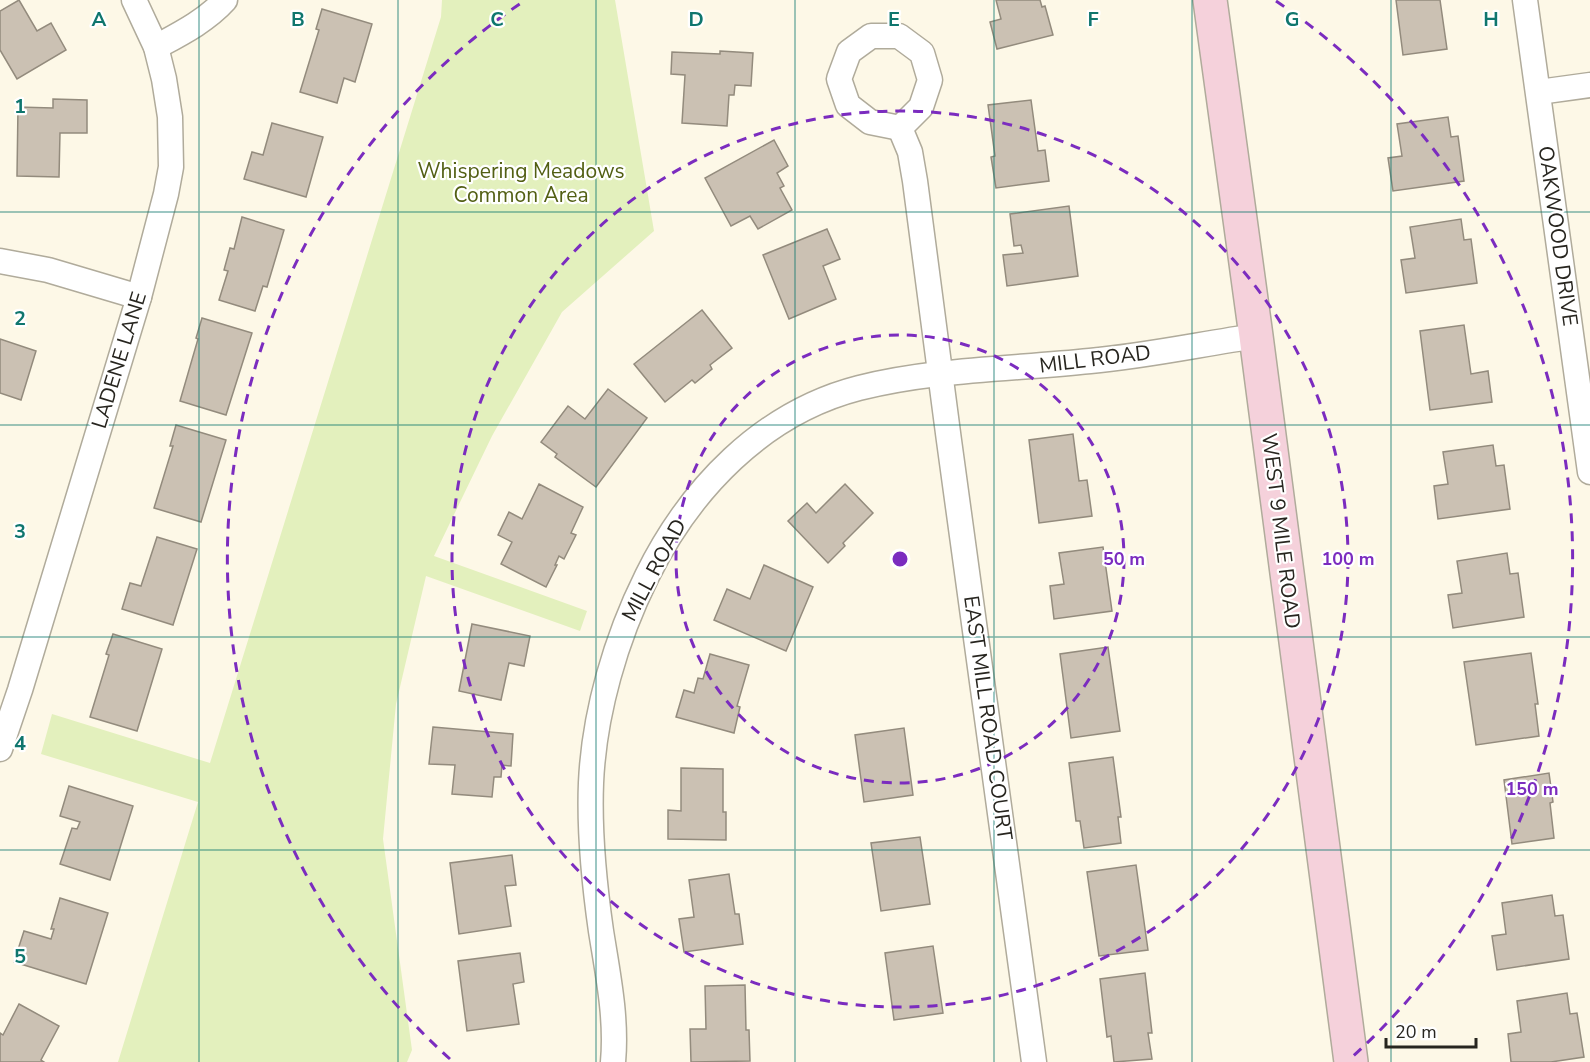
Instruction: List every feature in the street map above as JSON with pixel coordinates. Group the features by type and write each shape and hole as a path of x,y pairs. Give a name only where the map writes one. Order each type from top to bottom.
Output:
{"street":[{"name":"LADENE LANE","path":"0,749 10,688 139,297 171,167 170,117 156,47 134,0"},
{"path":"156,47 216,10 225,0"},
{"name":"WEST 9 MILE ROAD","path":"1210,0 1351,1062"},
{"name":"OAKWOOD DRIVE","path":"1525,0 1590,472"},
{"path":"1539,92 1590,85"},
{"name":"EAST MILL ROAD COURT","path":"900,128 910,152 915,181 939,374 1034,1062"},
{"path":"0,261 48,270 139,297"},
{"name":"MILL ROAD","path":"614,1062 612,1002 594,878 591,829 591,780 600,714 621,634 640,589 658,552 702,488 736,454 762,434 784,420 832,397 859,388 939,374 1093,361 1256,336"}],"green space":[{"name":"Whispering Meadows Common Area","path":"442,0 615,0 654,231 562,312 492,436 434,556 587,611 580,631 426,576 396,704 383,839 412,1050 407,1062 118,1062 198,802 41,754 52,714 210,763 441,17"}],"building":[{"path":"19,0 37,31 51,23 66,50 17,79 0,50 0,11"},
{"path":"996,0 1040,0 1042,7 1045,6 1053,35 997,49 990,22 1001,19"},
{"path":"1396,0 1440,0 1447,49 1403,55"},
{"path":"322,9 372,24 355,82 344,78 337,103 300,92 319,30 316,29"},
{"path":"720,51 753,53 751,86 735,85 734,95 729,95 727,126 682,123 685,75 671,74 672,52 720,54"},
{"path":"53,99 87,100 87,133 60,133 59,177 17,176 18,107 53,108"},
{"path":"1031,100 1038,151 1045,150 1049,181 996,188 991,157 995,156 988,105"},
{"path":"1448,117 1451,137 1458,136 1464,181 1393,191 1388,158 1402,156 1397,124"},
{"path":"272,123 323,137 306,197 244,179 252,152 263,155"},
{"path":"774,140 788,166 777,173 784,186 780,188 792,210 758,229 750,216 731,226 705,178"},
{"path":"1069,206 1078,276 1007,286 1003,255 1023,253 1021,245 1014,246 1010,214"},
{"path":"242,217 284,230 267,287 263,286 255,311 219,300 228,271 224,270 230,248 234,249"},
{"path":"1461,219 1464,240 1471,239 1477,283 1406,293 1401,260 1415,258 1410,227"},
{"path":"827,229 840,259 823,266 836,299 789,319 763,255"},
{"path":"702,310 732,348 710,365 712,369 695,383 692,380 665,402 634,364"},
{"path":"202,318 252,333 226,415 180,401"},
{"path":"1464,325 1471,374 1488,371 1492,402 1430,410 1420,331"},
{"path":"0,339 36,351 21,400 0,393"},
{"path":"608,389 647,418 596,487 555,457 557,454 541,442 568,406 585,419"},
{"path":"176,425 226,440 201,522 154,508 173,446 170,446"},
{"path":"1073,434 1079,481 1087,480 1092,516 1039,523 1029,440"},
{"path":"1493,445 1496,466 1504,465 1510,509 1438,519 1434,486 1448,484 1443,452"},
{"path":"539,484 583,507 571,533 576,535 564,559 559,556 546,587 501,564 512,542 498,535 509,512 522,519"},
{"path":"845,484 873,513 843,543 845,546 828,563 788,521 807,503 816,513"},
{"path":"157,537 197,549 173,625 122,609 130,583 141,586"},
{"path":"1103,547 1112,611 1054,619 1050,586 1064,584 1059,553"},
{"path":"1507,553 1510,574 1518,573 1524,617 1453,628 1448,595 1462,593 1457,561"},
{"path":"764,565 813,587 786,651 714,620 727,589 750,599"},
{"path":"472,624 530,636 524,666 509,663 501,700 459,691"},
{"path":"113,634 162,649 137,731 90,717"},
{"path":"1108,647 1120,731 1071,738 1060,654"},
{"path":"1531,653 1538,704 1535,704 1539,736 1476,745 1464,662"},
{"path":"710,654 749,665 737,706 740,707 734,733 676,717 684,690 694,693 698,678 703,679"},
{"path":"433,727 513,734 511,766 502,765 501,777 494,777 492,797 452,794 455,765 429,764"},
{"path":"904,728 913,795 864,802 855,735"},
{"path":"1113,757 1121,817 1118,817 1121,843 1084,848 1080,821 1076,821 1069,763"},
{"path":"681,768 723,769 723,812 726,812 726,840 668,839 668,810 681,811"},
{"path":"1549,773 1554,838 1512,844 1504,780"},
{"path":"69,786 133,806 110,880 60,864 72,828 77,829 80,822 60,816"},
{"path":"920,837 930,904 881,911 871,843"},
{"path":"512,855 516,885 505,886 511,926 459,934 450,863"},
{"path":"1136,865 1148,950 1099,956 1087,872"},
{"path":"729,874 735,914 739,914 743,944 684,952 679,919 694,917 689,880"},
{"path":"1552,895 1555,916 1563,915 1569,959 1497,970 1492,936 1506,934 1502,903"},
{"path":"60,898 108,913 86,984 14,962 24,931 51,939 54,929 51,929"},
{"path":"933,946 943,1013 894,1020 885,953"},
{"path":"520,953 524,982 513,984 519,1024 467,1031 458,961"},
{"path":"1145,973 1152,1033 1148,1033 1152,1059 1114,1062 1111,1036 1107,1037 1100,979"},
{"path":"745,985 746,1030 749,1030 750,1061 691,1062 690,1029 706,1029 705,986"},
{"path":"1567,993 1570,1014 1577,1013 1584,1057 1551,1062 1511,1062 1508,1034 1521,1032 1517,1001"},
{"path":"19,1004 59,1026 41,1060 44,1062 0,1062 0,1033 3,1035"}]}
